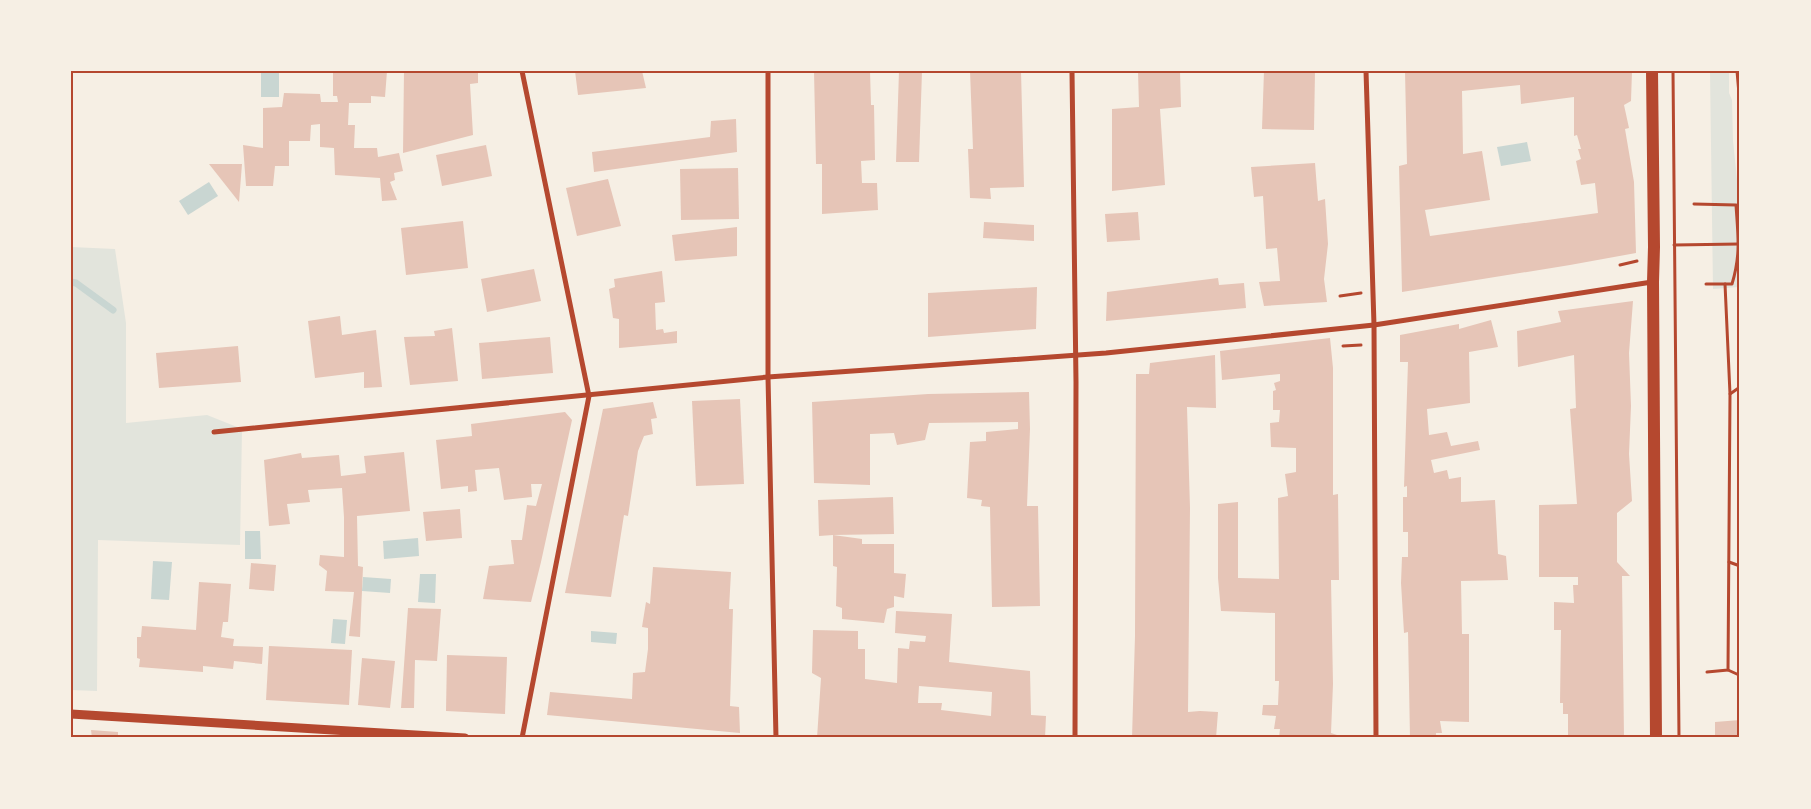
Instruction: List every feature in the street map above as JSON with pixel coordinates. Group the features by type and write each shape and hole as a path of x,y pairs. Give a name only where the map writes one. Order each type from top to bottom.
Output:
{"main road":[{"path":"1652,71 1656,738"}],"street":[{"path":"522,71 589,396 522,738"},
{"path":"768,71 768,377 776,738"},
{"path":"1072,71 1075,356 1075,738"},
{"path":"1366,71 1374,325 1376,738"},
{"path":"214,432 768,377 1075,356 1374,325 1653,282"},
{"path":"71,714 465,738"}],"path":[{"path":"1674,71 1679,738"},
{"path":"1737,71 1740,105"},
{"path":"1694,204 1736,206 1739,244 1738,264 1732,284 1706,284"},
{"path":"1674,245 1739,244"},
{"path":"1620,265 1639,260 1640,254"},
{"path":"1725,284 1730,394 1728,670"},
{"path":"1730,394 1740,387"},
{"path":"1729,562 1740,566"},
{"path":"1707,672 1728,670 1739,675 1740,678"}],"shaded area":[{"path":"261,71 279,71 279,97 261,97"},
{"path":"1710,71 1729,71 1733,141 1740,197 1739,287 1713,289"},
{"path":"1527,142 1531,161 1501,166 1497,147"},
{"path":"209,182 218,196 188,215 179,201"},
{"path":"71,247 115,249 126,323 126,423 207,415 242,429 240,545 98,540 97,691 71,690"},
{"path":"245,531 260,531 261,559 245,559"},
{"path":"418,538 419,556 384,559 383,541"},
{"path":"153,561 172,562 169,600 151,599"},
{"path":"420,574 436,574 435,603 418,602"},
{"path":"363,577 391,579 390,593 362,591"},
{"path":"333,619 347,620 345,644 331,643"},
{"path":"591,631 617,633 616,644 591,642"}],"building":[{"path":"333,71 387,71 385,97 371,96 371,103 349,103 348,125 355,125 354,148 377,148 378,157 399,153 403,171 394,173 395,180 390,182 397,200 382,201 380,178 335,175 334,148 320,147 320,124 311,125 310,141 289,141 289,166 275,166 273,186 246,186 243,145 263,148 263,108 282,107 284,93 320,94 321,102 338,102 337,96 333,96"},
{"path":"404,71 478,71 478,83 470,84 473,135 403,153"},
{"path":"575,71 642,71 646,88 578,95"},
{"path":"814,71 870,71 871,105 874,105 875,160 861,161 862,183 877,183 878,210 822,214 822,164 816,164"},
{"path":"899,71 922,71 919,162 896,162"},
{"path":"970,71 1021,71 1024,187 990,188 991,199 970,198 968,149 973,149"},
{"path":"1138,71 1180,71 1181,107 1160,109 1165,185 1112,191 1112,109 1139,107"},
{"path":"1264,71 1315,71 1314,130 1262,129"},
{"path":"1405,71 1632,71 1631,101 1624,105 1629,128 1625,129 1634,182 1636,253 1402,292 1399,166 1407,164","holes":["1520,85 1521,104 1574,97 1574,136 1577,135 1581,149 1578,149 1581,159 1576,161 1581,185 1595,183 1598,213 1430,236 1425,210 1490,200 1482,151 1463,154 1462,91"]},
{"path":"736,119 737,152 594,172 592,152 710,137 711,121"},
{"path":"486,145 492,176 442,186 436,155"},
{"path":"1315,163 1318,201 1325,199 1328,244 1324,279 1327,302 1264,306 1259,282 1280,281 1277,248 1266,249 1263,196 1254,197 1251,167"},
{"path":"209,164 242,164 239,202"},
{"path":"738,168 739,219 681,220 680,169"},
{"path":"608,179 621,226 577,236 566,188"},
{"path":"1138,212 1140,240 1107,242 1105,214"},
{"path":"463,221 468,268 406,275 401,228"},
{"path":"984,222 1034,225 1034,241 983,238"},
{"path":"737,227 737,256 675,261 672,235"},
{"path":"534,269 541,301 487,312 481,279"},
{"path":"662,271 665,302 655,303 656,330 663,329 664,333 677,331 677,343 619,348 619,319 613,318 609,289 615,287 614,279"},
{"path":"1218,278 1219,285 1244,283 1246,308 1106,321 1107,292"},
{"path":"1037,287 1036,329 928,337 928,293"},
{"path":"1633,301 1629,353 1631,406 1629,454 1632,501 1617,513 1617,562 1630,576 1622,576 1624,738 1568,738 1568,714 1563,714 1563,703 1560,703 1561,630 1554,630 1554,602 1574,603 1573,585 1578,585 1578,577 1539,577 1539,505 1577,504 1570,409 1576,408 1574,355 1518,367 1517,331 1561,322 1558,311"},
{"path":"340,316 342,335 376,330 382,387 364,388 364,372 315,378 308,321"},
{"path":"1491,320 1498,347 1469,352 1470,403 1427,409 1429,435 1447,432 1451,446 1478,441 1480,450 1431,460 1434,473 1447,470 1449,479 1461,477 1461,502 1495,500 1498,554 1506,556 1508,580 1461,581 1462,634 1469,634 1469,722 1440,721 1442,733 1436,733 1436,738 1410,738 1408,632 1404,633 1401,583 1402,557 1408,557 1408,532 1403,532 1403,497 1407,497 1407,486 1404,487 1408,362 1400,362 1400,335 1459,324 1459,329"},
{"path":"452,328 458,381 410,385 404,337 435,336 434,331"},
{"path":"550,337 553,373 482,379 479,343"},
{"path":"1330,338 1333,368 1333,495 1338,494 1339,580 1331,580 1333,684 1331,733 1337,735 1337,738 1279,738 1280,729 1274,729 1276,716 1262,715 1263,705 1278,705 1279,681 1275,681 1275,613 1221,611 1218,578 1218,504 1238,502 1238,578 1279,579 1278,498 1288,496 1285,474 1296,472 1296,448 1271,447 1270,423 1279,422 1280,410 1273,410 1273,391 1276,390 1274,383 1280,381 1280,374 1222,380 1220,351"},
{"path":"238,346 241,382 159,388 156,353"},
{"path":"1215,355 1216,408 1187,407 1190,508 1188,712 1218,712 1216,738 1132,738 1135,636 1136,374 1149,374 1150,363"},
{"path":"1029,392 1030,429 1027,506 1038,506 1040,606 992,607 990,507 981,506 982,500 967,498 970,442 986,441 986,432 1018,429 1018,422 929,423 925,440 897,445 894,433 870,434 870,485 814,483 812,402 928,394"},
{"path":"740,399 744,484 696,486 692,401"},
{"path":"653,402 657,418 651,419 653,434 644,436 638,451 628,516 624,515 611,597 565,593 603,409"},
{"path":"565,412 572,420 531,602 483,599 489,566 514,564 511,540 522,540 527,505 536,506 542,484 531,484 532,497 504,500 499,468 475,470 477,491 468,492 468,486 441,489 436,440 472,436 471,424"},
{"path":"404,452 410,511 357,516 358,566 363,567 360,637 349,636 354,592 325,591 327,571 319,565 320,555 344,557 342,488 308,490 310,502 287,504 290,524 269,526 264,460 301,453 302,458 339,455 341,476 366,473 364,456"},
{"path":"893,497 894,534 819,536 818,500"},
{"path":"460,509 462,538 426,541 423,512"},
{"path":"833,535 862,539 862,544 894,544 894,573 906,574 904,598 894,596 894,607 887,609 884,623 842,619 842,608 836,606 837,567 833,566"},
{"path":"251,563 276,565 274,591 249,589"},
{"path":"653,567 731,572 729,609 733,609 730,706 739,707 740,733 547,715 550,692 632,699 633,673 645,672 648,628 642,627 646,602 650,604"},
{"path":"199,582 231,584 228,622 223,622 221,637 234,639 233,646 263,647 262,664 234,661 233,669 203,666 203,672 139,667 140,659 137,658 137,637 141,637 142,626 196,630"},
{"path":"408,608 441,609 437,661 415,660 414,708 401,708"},
{"path":"896,611 952,614 949,662 1030,671 1031,715 1046,716 1045,738 817,738 821,678 812,673 813,630 858,631 858,649 865,649 865,679 897,683 898,648 909,649 910,641 925,642 926,636 895,633","holes":["919,686 992,692 991,716 941,710 942,703 918,703"]},
{"path":"269,646 352,650 349,705 266,700"},
{"path":"447,655 507,657 505,714 446,711"},
{"path":"362,658 395,661 390,708 358,705"},
{"path":"1740,720 1740,738 1715,738 1715,722"},
{"path":"91,730 118,732 118,738 92,738"}],"waterway":[{"path":"71,282 76,283 113,310"}]}
